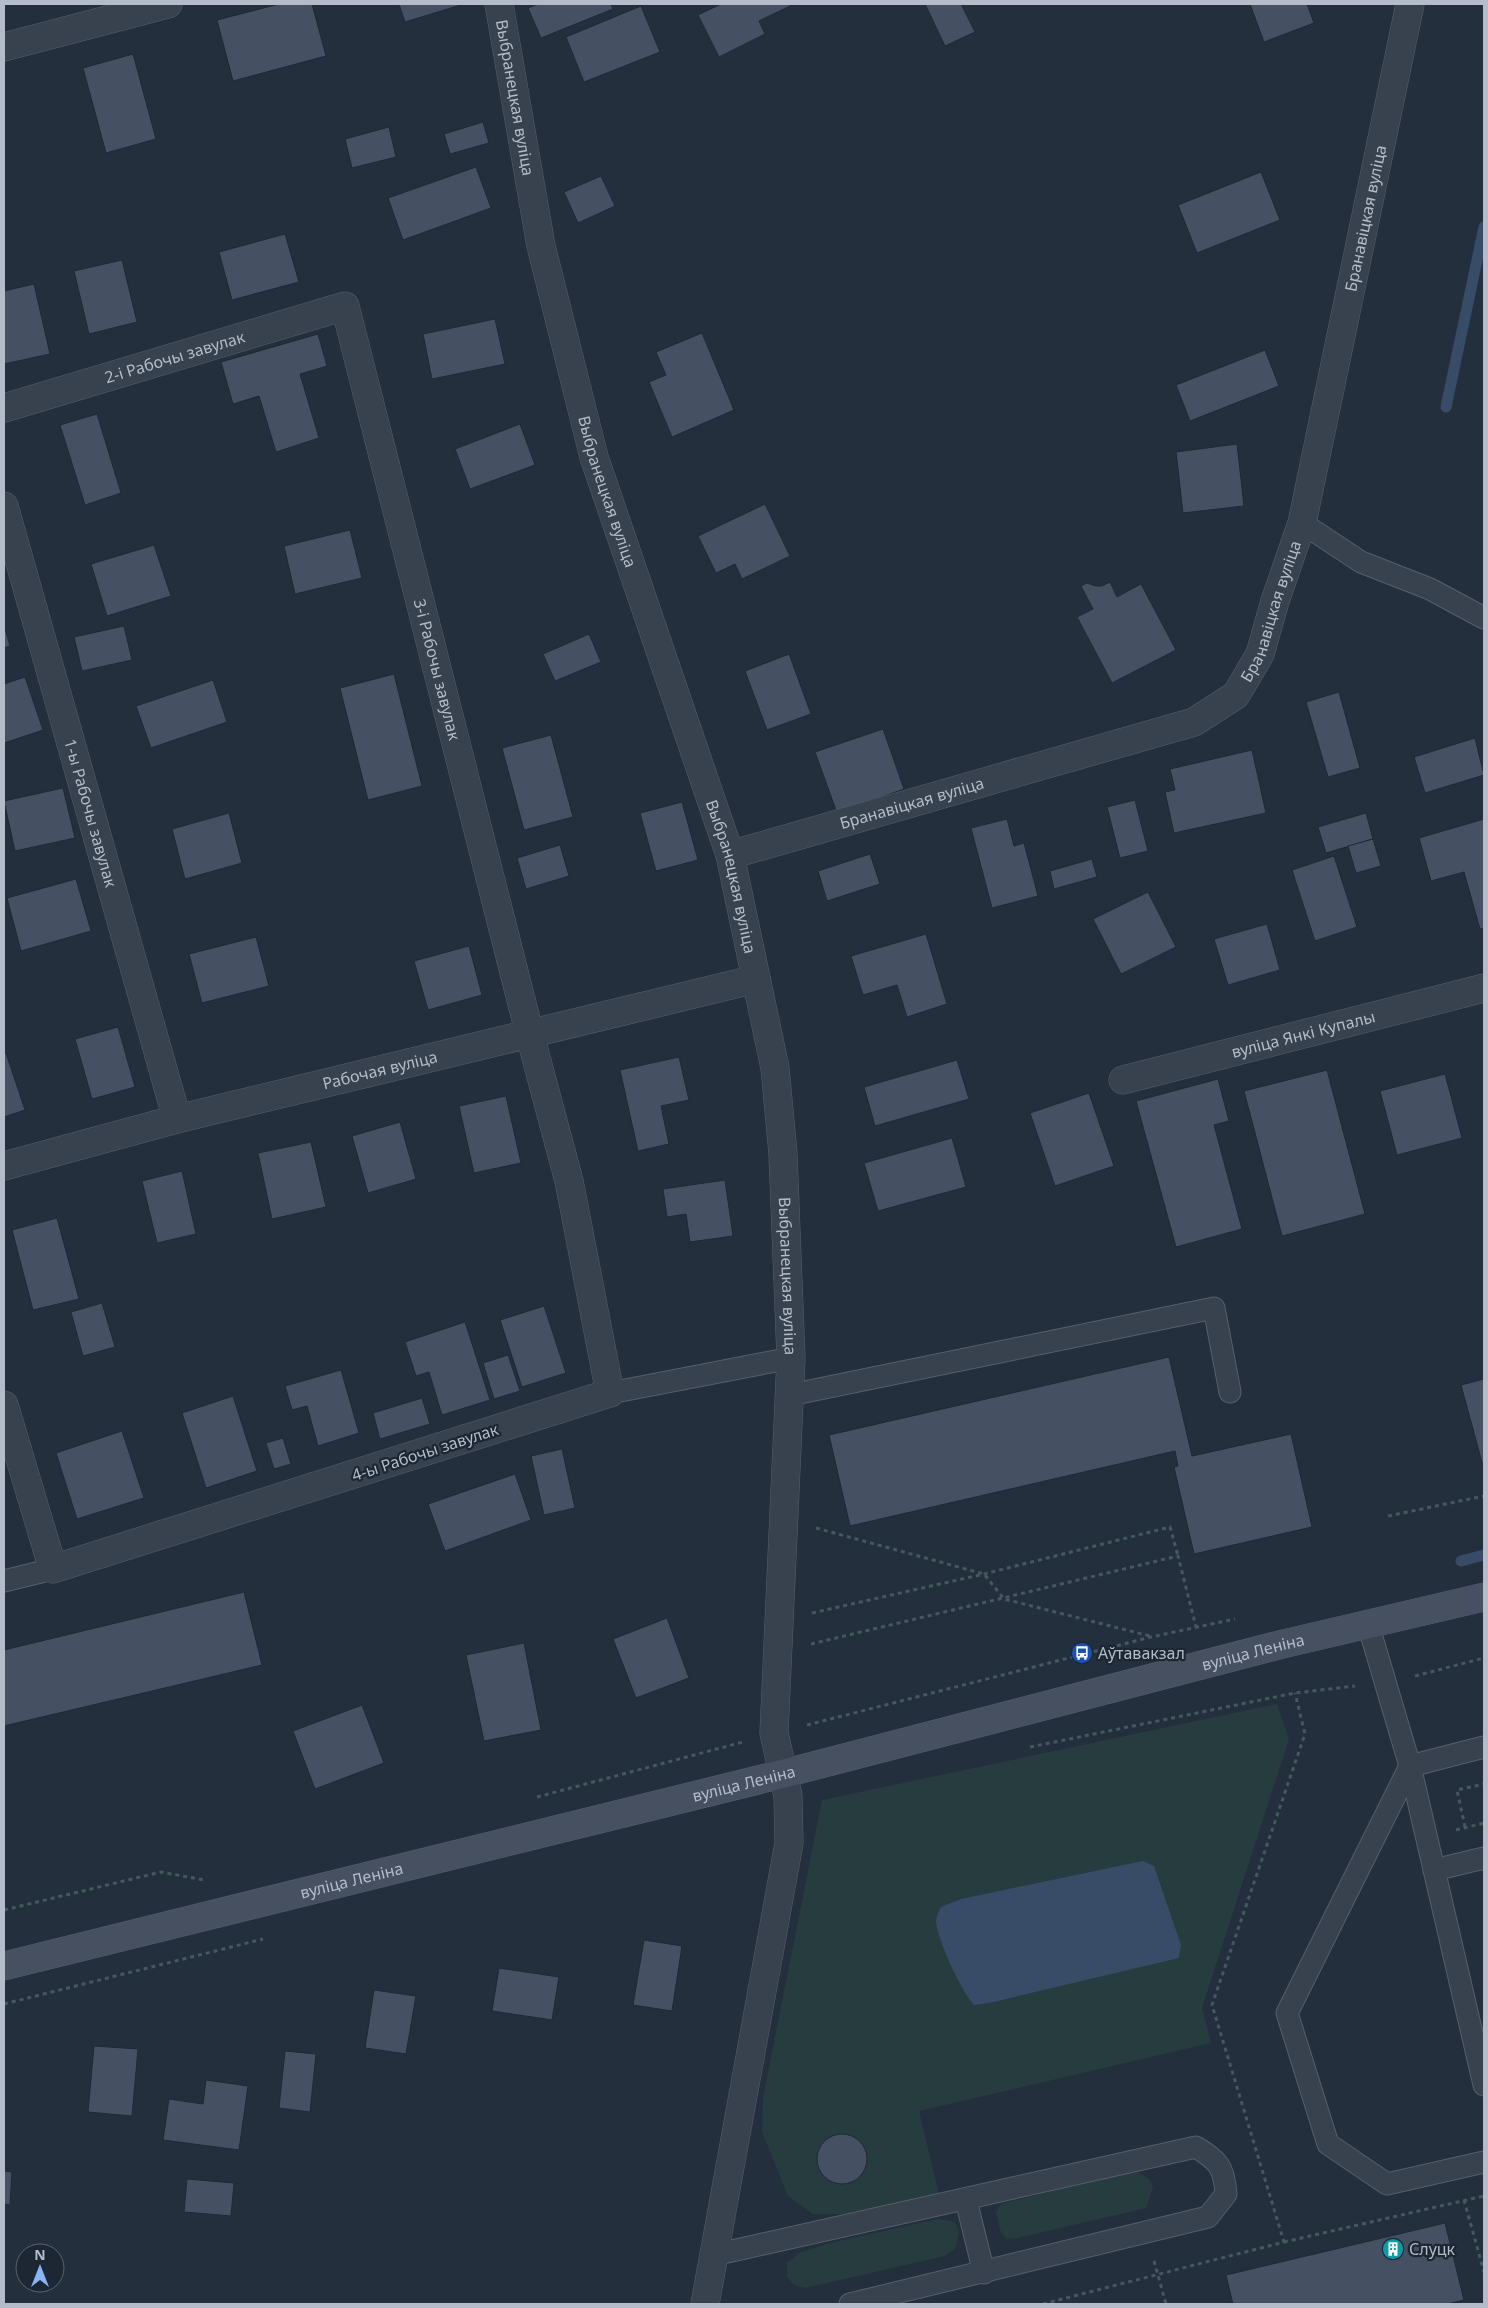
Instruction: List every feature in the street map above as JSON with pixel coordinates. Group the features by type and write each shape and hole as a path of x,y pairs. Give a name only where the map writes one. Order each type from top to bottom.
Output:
{"main road":[{"name":"вуліца Леніна","path":"4,1966 782,1774 1274,1646 1484,1597"}],"street":[{"path":"4,47 168,4"},
{"name":"Выбранецкая вуліца","path":"499,4 541,246 594,457 730,855 775,1068 783,1154 791,1358 776,1652 774,1733 788,1796 789,1843 705,2304"},
{"name":"Бранавіцкая вуліца","path":"730,855 1194,722 1236,695 1260,654 1274,601 1302,523 1410,4"},
{"name":"2-і Рабочы завулак","path":"4,408 345,306"},
{"name":"3-і Рабочы завулак","path":"345,306 530,1035"},
{"name":"1-ы Рабочы завулак","path":"4,506 177,1119"},
{"name":"Рабочая вуліца","path":"4,1166 177,1119 756,979"},
{"name":"вуліца Янкі Купалы","path":"1123,1080 1484,988"},
{"path":"530,1035 569,1181 610,1393"},
{"name":"4-ы Рабочы завулак","path":"52,1569 610,1393"},
{"path":"4,1405 52,1569"}],"lane":[{"path":"1302,523 1361,562 1430,589 1484,618"},
{"path":"790,1395 1214,1308 1230,1392"},
{"path":"610,1393 791,1358"},
{"path":"4,1581 52,1569"},
{"path":"1368,1624 1410,1766 1484,2084"},
{"path":"1484,1747 1410,1766 1287,2013 1328,2144 1387,2184 1484,2162"},
{"path":"1434,1870 1484,1858"},
{"path":"714,2255 1196,2147 1217,2160 1224,2176 1226,2194 1208,2217 984,2273 850,2304"},
{"path":"966,2200 984,2273"}],"path":[{"path":"1388,1516 1484,1496"},
{"path":"784,1519 900,1549 984,1574 1004,1598 1151,1637"},
{"path":"779,1620 984,1574 1170,1527 1196,1627"},
{"path":"776,1652 1178,1556"},
{"path":"535,1798 774,1733 1151,1637 1240,1618"},
{"path":"1284,2242 1212,2004 1305,1734 1295,1693"},
{"path":"1465,1827 1457,1790 1484,1784"},
{"path":"4,1910 161,1872 210,1881"},
{"path":"1455,2169 1483,2261 1484,2272"},
{"path":"1043,2304 1158,2276 1284,2242 1484,2196"},
{"path":"1147,2231 1166,2304"}],"green space":[{"path":"1277,1704 1289,1739 1202,2008 1211,2043 919,2111 939,2194 856,2214 813,2214 788,2196 762,2132 763,2098 822,1800"},
{"path":"1138,2172 1149,2179 1153,2187 1146,2208 1018,2238 1006,2239 1000,2230 996,2212 1001,2204 1121,2173"},
{"path":"938,2219 955,2222 959,2230 956,2248 945,2256 805,2288 794,2285 787,2276 787,2263 801,2252 834,2242"}],"water":[{"path":"1143,1861 1154,1866 1181,1945 1179,1958 974,2005 957,1978 945,1953 936,1922 941,1907 961,1899"}],"building":[{"path":"279,4 312,4 326,56 233,81 217,20"},
{"path":"399,4 464,4 405,22"},
{"path":"538,4 611,4 613,9 541,38 528,8"},
{"path":"721,4 794,4 759,21 765,34 719,57 698,15"},
{"path":"925,4 961,4 975,32 945,46"},
{"path":"1250,4 1307,4 1314,23 1264,42"},
{"path":"641,6 660,52 584,82 566,37"},
{"path":"133,54 156,139 106,153 83,68"},
{"path":"483,122 489,143 450,154 444,134"},
{"path":"389,127 396,157 352,168 345,139"},
{"path":"476,167 491,208 403,240 388,198"},
{"path":"1261,172 1280,220 1197,253 1178,205"},
{"path":"601,176 615,206 578,223 564,192"},
{"path":"285,234 299,282 232,300 219,252"},
{"path":"122,260 137,322 89,334 74,271"},
{"path":"34,284 50,354 4,364 4,291"},
{"path":"495,319 505,364 432,379 423,334"},
{"path":"702,333 734,410 672,437 649,382 666,375 656,352"},
{"path":"318,334 327,366 300,374 319,438 276,452 259,396 233,404 221,362"},
{"path":"1265,350 1279,386 1190,421 1176,385"},
{"path":"97,414 121,493 85,505 60,425"},
{"path":"520,424 535,465 470,489 455,449"},
{"path":"1237,444 1244,506 1183,513 1176,452"},
{"path":"765,504 790,556 742,579 735,564 716,573 698,536"},
{"path":"350,530 362,578 295,594 284,546"},
{"path":"154,545 171,596 107,616 91,564"},
{"path":"1110,582 1117,597 1141,584 1176,650 1112,683 1077,617 1093,609 1081,586 1087,583 1102,586"},
{"path":"4,624 10,646 4,648"},
{"path":"124,626 132,660 82,671 74,637"},
{"path":"589,634 601,662 555,681 543,654"},
{"path":"789,654 811,714 767,730 745,671"},
{"path":"394,674 422,786 368,800 340,688"},
{"path":"25,677 43,730 4,743 4,684"},
{"path":"213,680 227,722 151,748 136,706"},
{"path":"1339,692 1360,768 1328,777 1306,702"},
{"path":"883,729 904,789 837,813 815,752"},
{"path":"551,735 573,817 524,830 502,748"},
{"path":"1475,738 1484,775 1425,793 1414,757"},
{"path":"1252,750 1266,813 1174,833 1165,792 1175,790 1170,769"},
{"path":"63,788 75,838 15,851 4,801"},
{"path":"1135,800 1148,851 1120,858 1107,807"},
{"path":"682,802 698,860 656,871 640,813"},
{"path":"229,813 242,863 185,879 172,829"},
{"path":"1366,813 1373,839 1326,853 1318,827"},
{"path":"1007,819 1014,846 1024,843 1038,896 992,908 971,828"},
{"path":"1484,819 1484,928 1480,929 1464,872 1431,881 1419,838"},
{"path":"1373,839 1381,866 1356,873 1348,846"},
{"path":"560,845 569,876 526,889 517,858"},
{"path":"870,854 880,884 827,901 818,871"},
{"path":"1334,856 1357,927 1315,941 1292,870"},
{"path":"1092,859 1097,877 1054,889 1050,871"},
{"path":"76,879 91,931 21,951 7,898"},
{"path":"1148,892 1176,947 1121,974 1093,919"},
{"path":"1267,924 1280,970 1228,985 1214,939"},
{"path":"926,934 947,1004 907,1017 897,985 863,995 851,956"},
{"path":"256,937 269,986 202,1003 189,954"},
{"path":"469,946 482,995 428,1010 414,961"},
{"path":"118,1027 135,1087 92,1099 75,1039"},
{"path":"6,1053 25,1110 4,1117 4,1054"},
{"path":"679,1057 689,1100 661,1106 669,1144 638,1151 620,1070"},
{"path":"957,1060 969,1099 875,1126 864,1087"},
{"path":"1327,1070 1365,1214 1282,1236 1244,1091"},
{"path":"1445,1074 1462,1138 1397,1155 1380,1091"},
{"path":"1218,1079 1229,1121 1214,1125 1242,1229 1176,1247 1136,1101"},
{"path":"1089,1093 1114,1166 1055,1186 1030,1113"},
{"path":"506,1096 521,1163 474,1173 459,1106"},
{"path":"400,1122 416,1179 368,1193 352,1136"},
{"path":"952,1138 966,1187 878,1211 864,1163"},
{"path":"311,1142 326,1207 272,1219 258,1153"},
{"path":"182,1171 196,1234 157,1243 142,1181"},
{"path":"725,1180 733,1236 690,1242 686,1214 667,1217 663,1189"},
{"path":"57,1218 79,1299 33,1310 12,1230"},
{"path":"102,1303 115,1347 83,1356 71,1312"},
{"path":"544,1306 566,1373 522,1387 500,1320"},
{"path":"465,1322 490,1400 442,1415 429,1372 416,1376 405,1342"},
{"path":"508,1355 520,1391 494,1399 483,1363"},
{"path":"1169,1357 1192,1456 1291,1434 1312,1527 1194,1554 1174,1467 1178,1466 1175,1451 850,1526 829,1435"},
{"path":"341,1370 359,1433 318,1446 307,1406 292,1410 285,1386"},
{"path":"1484,1379 1484,1466 1483,1466 1461,1385"},
{"path":"233,1396 257,1471 206,1488 182,1413"},
{"path":"422,1398 430,1424 380,1439 373,1413"},
{"path":"122,1431 144,1498 77,1519 56,1453"},
{"path":"283,1438 291,1464 274,1469 266,1443"},
{"path":"562,1449 575,1508 544,1515 531,1456"},
{"path":"515,1474 531,1520 445,1551 428,1504"},
{"path":"244,1592 262,1665 4,1726 4,1650"},
{"path":"667,1618 689,1678 636,1698 613,1639"},
{"path":"524,1643 541,1730 484,1741 466,1655"},
{"path":"362,1705 384,1763 315,1789 293,1731"},
{"path":"644,1940 682,1946 672,2011 633,2005"},
{"path":"499,1968 559,1977 552,2020 492,2011"},
{"path":"374,1990 416,1996 406,2054 365,2048"},
{"path":"94,2046 138,2049 132,2116 88,2112"},
{"path":"285,2051 316,2054 310,2112 279,2108"},
{"path":"206,2080 248,2086 239,2150 163,2140 169,2099 203,2104"},
{"path":"842,2134 860,2141 867,2159 860,2177 842,2184 824,2177 817,2159 824,2141"},
{"path":"4,2171 12,2172 10,2205 4,2204"},
{"path":"187,2179 234,2183 231,2216 184,2212"},
{"name":"Слуцк","path":"1445,2223 1464,2300 1447,2304 1233,2304 1226,2275"}],"waterway":[{"path":"1446,407 1484,227"},
{"path":"1461,1561 1484,1555"}],"place":[{"name":"Аўтавакзал","path":"1082,1653"},
{"name":"Слуцк","path":"1393,2249"}]}
